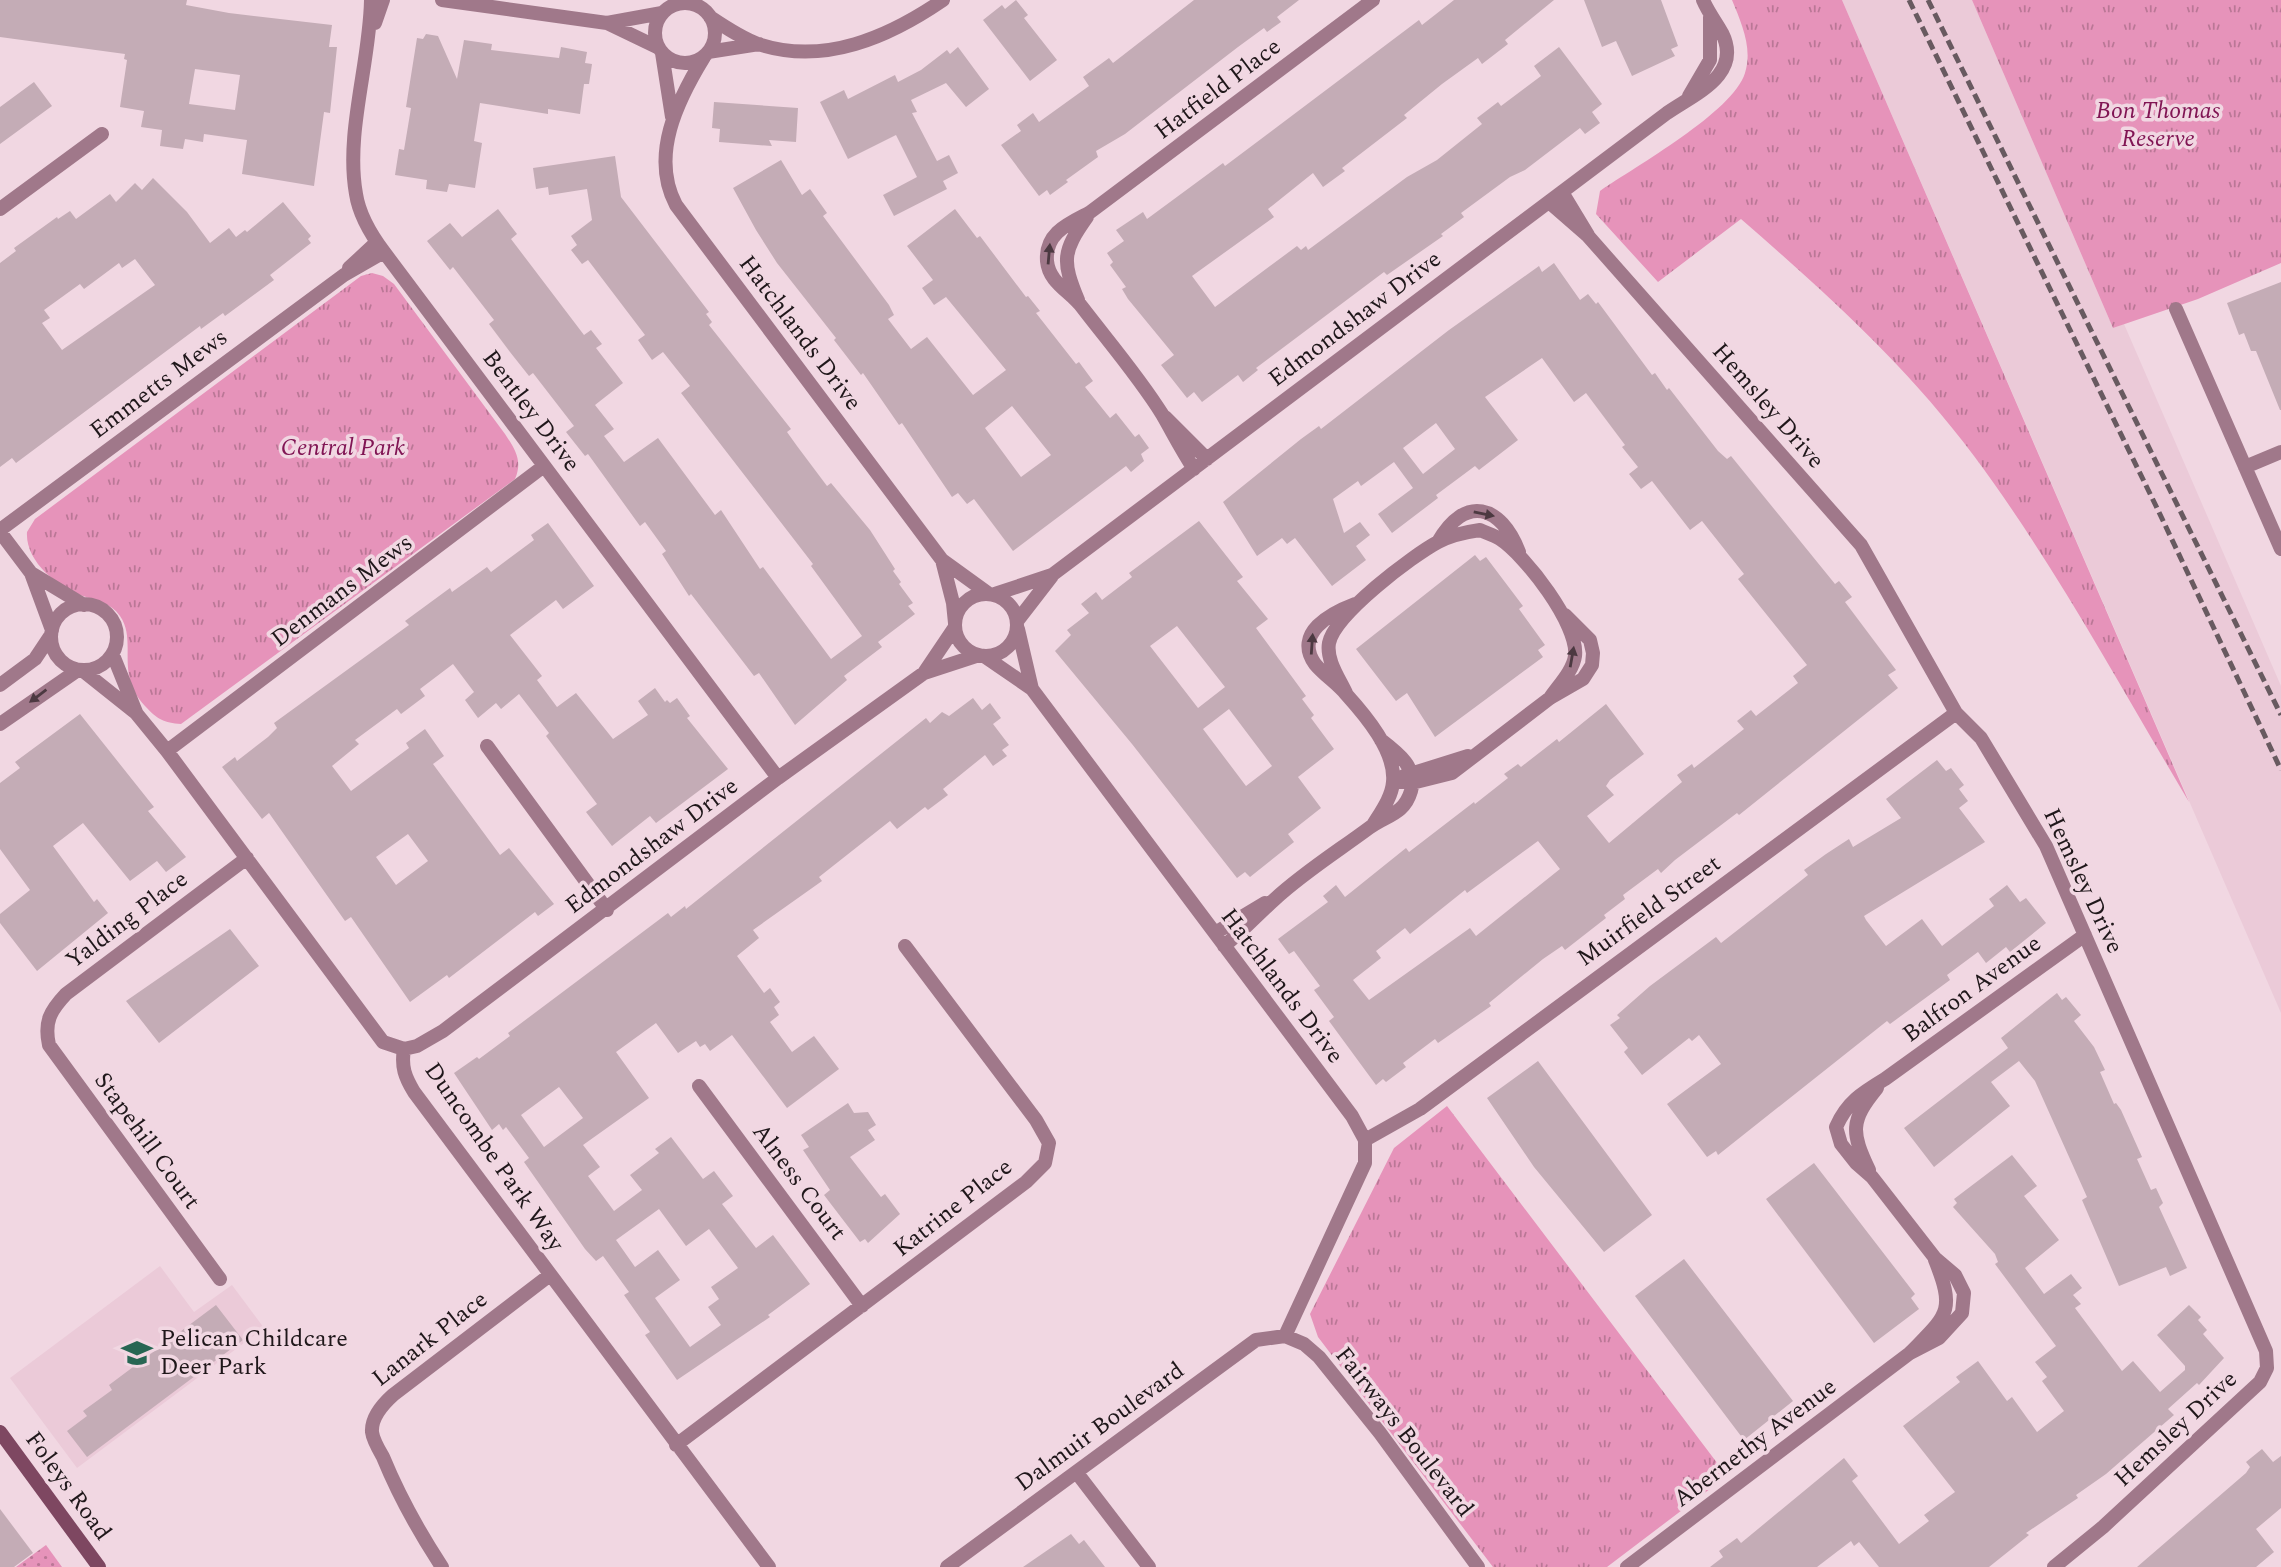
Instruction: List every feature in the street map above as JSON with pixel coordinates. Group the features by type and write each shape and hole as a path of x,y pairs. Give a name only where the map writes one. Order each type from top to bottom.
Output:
{"street":[{"name":"Bentley Drive","path":"371,0 371,34 353,155 356,196 380,247 778,778"},
{"name":"Bentley Drive","path":"371,34 383,0"},
{"path":"442,0 607,23 678,62 687,63 706,54 759,44 815,50 864,43 902,27 943,0"},
{"name":"Hatfield Place","path":"1207,459 1162,414 1079,303 1065,266 1065,256 1072,237 1090,213 1373,0"},
{"path":"1703,0 1710,16"},
{"path":"607,23 682,3 707,10 759,44"},
{"path":"661,51 655,34 667,8"},
{"path":"706,54 715,31 707,10"},
{"name":"Edmondshaw Drive","path":"1686,100 1710,60 1710,16"},
{"name":"Edmondshaw Drive","path":"1017,624 1052,575 1562,192 1686,100 1706,89 1726,64 1722,33 1710,16"},
{"name":"Hatchlands Drive","path":"661,51 672,118"},
{"name":"Hatchlands Drive","path":"706,54 672,118 663,170 667,187 676,205 942,560 992,594"},
{"path":"0,209 102,134"},
{"name":"Hemsley Drive","path":"1562,192 1588,236"},
{"name":"Hemsley Drive","path":"1549,202 1588,236 1861,545 1956,713 1981,738 2046,846 2266,1351 2266,1368 2260,1382 2103,1527 2054,1567"},
{"name":"Emmetts Mews","path":"0,531 380,247"},
{"path":"2176,309 2281,550"},
{"name":"Hatfield Place","path":"1162,414 1174,440 1194,469"},
{"path":"2245,467 2281,452"},
{"name":"Denmans Mews","path":"167,751 544,466"},
{"path":"1224,946 1276,898 1373,825 1394,816 1403,808 1412,778 1401,755 1381,740 1346,693 1330,660 1328,646 1332,634 1355,604 1438,542 1480,530 1500,539 1521,557 1562,612 1574,640 1575,657 1550,698 1472,754 1451,773 1412,778 1394,780"},
{"path":"0,531 31,573 52,633 55,653 69,666 80,670"},
{"name":"Hatchlands Drive","path":"942,560 953,603 955,625"},
{"path":"31,573 84,605"},
{"name":"Edmondshaw Drive","path":"992,594 1052,575"},
{"path":"992,594 1010,604 1017,624 1010,645 1003,652 982,656 962,645 955,625 962,605 970,598 992,594"},
{"path":"0,685 35,659 64,612 84,605 94,606 111,617 117,636 113,655 100,667 80,670 0,724"},
{"name":"Hatchlands Drive","path":"1017,624 1032,689"},
{"name":"Edmondshaw Drive","path":"925,673 955,625"},
{"name":"Duncombe Park Way","path":"113,655 136,713"},
{"name":"Edmondshaw Drive","path":"404,1049 417,1046 443,1031 607,910 778,778 925,673 982,656"},
{"name":"Hatchlands Drive","path":"982,656 1032,689 1352,1116 1365,1140"},
{"name":"Duncombe Park Way","path":"80,670 136,713 383,1042 404,1049 402,1063 405,1077 414,1092 769,1567"},
{"name":"Muirfield Street","path":"1365,1140 1420,1109 1956,713"},
{"path":"1373,825 1391,793 1394,780 1381,740"},
{"path":"487,746 607,910"},
{"name":"Yalding Place","path":"46,1027 51,1010 66,994 247,858"},
{"path":"1215,933 1234,919 1276,898"},
{"name":"Balfron Avenue","path":"1836,1127 1843,1110 1855,1097 1885,1079 2085,935"},
{"name":"Katrine Place","path":"676,1445 1026,1182 1045,1163 1049,1143 1036,1121 905,946"},
{"name":"Stapehill Court","path":"46,1027 49,1045 220,1279"},
{"name":"Balfron Avenue","path":"1854,1128 1864,1104 1885,1079"},
{"name":"Alness Court","path":"699,1086 862,1306"},
{"name":"Abernethy Avenue","path":"1627,1567 1910,1353 1947,1309 1948,1297 1935,1258 1872,1177 1841,1144 1836,1127"},
{"name":"Abernethy Avenue","path":"1854,1128 1860,1151 1872,1177"},
{"path":"1285,1336 1352,1196 1365,1163 1365,1140"},
{"name":"Lanark Place","path":"442,1567 397,1490 372,1433 374,1422 381,1406 393,1395 550,1275"},
{"name":"Dalmuir Boulevard","path":"947,1567 1256,1340 1285,1336"},
{"name":"Fairways Boulevard","path":"1285,1336 1304,1344 1319,1357 1380,1433 1478,1567"},
{"name":"Foleys Road","path":"0,1432 100,1567"},
{"path":"1077,1473 1149,1567"}],"shaded area":[{"path":"1842,0 1972,0 2113,328 2124,324 2281,686 2281,1013"},
{"name":"Pelican Childcare Deer Park","path":"160,1266 194,1312 232,1285 264,1328 77,1468 10,1378"}],"green space":[{"path":"1732,0 1842,0 2189,802 2086,626 2004,497 1922,392 1864,332 1804,274 1741,219 1658,282 1596,214 1600,191 1682,137 1737,88 1745,73 1748,54 1745,35"},
{"name":"Bon Thomas Reserve","path":"1972,0 2281,0 2281,263 2198,299 2113,328"},
{"name":"Central Park","path":"372,273 383,276 394,284 505,434 518,461 515,479 181,724 161,720 145,706 131,682 127,636 120,616 108,605 73,592 44,572 31,553 27,532 35,519 361,276"},
{"path":"1447,1106 1727,1476 1607,1567 1493,1567 1318,1337 1310,1314 1394,1148"},
{"path":"46,1545 62,1567 16,1567"}],"building":[{"path":"0,0 187,0 186,5 229,13 332,25 329,47 337,47 330,113 324,112 314,186 242,174 247,140 204,134 203,142 185,139 183,149 160,146 162,130 141,127 144,111 120,107 127,60 124,59 125,54 0,37","holes":["195,69 240,75 235,110 189,104"]},
{"path":"1016,0 1028,15 1024,18 1057,60 1030,81 983,20 1002,5 1005,9"},
{"path":"1194,0 1299,0 1277,17 1281,22 1267,32 1264,28 1125,134 1096,151 1098,157 1050,195 1047,190 1039,196 1001,145 1021,131 1017,125 1033,113 1039,122 1089,86 1083,77 1109,58 1113,63"},
{"path":"1454,0 1554,0 1505,40 1508,44 1482,64 1478,58 1404,115 1407,118 1342,168 1345,171 1323,187 1313,173 1268,209 1274,217 1192,276 1215,307 1297,246 1301,250 1306,246 1308,250 1407,177 1437,160 1482,124 1477,118 1498,102 1501,106 1541,76 1534,66 1559,47 1602,104 1592,112 1600,123 1585,134 1580,128 1525,170 1510,177 1461,213 1464,217 1441,234 1443,236 1387,275 1384,272 1256,368 1258,370 1243,382 1238,375 1202,402 1194,392 1187,398 1161,365 1174,355 1128,299 1122,289 1126,287 1110,265 1113,262 1107,253 1124,241 1116,230 1143,212 1147,219 1223,163 1225,166 1419,20 1422,25"},
{"path":"1584,0 1661,0 1678,46 1671,49 1675,56 1632,76 1616,41 1602,47"},
{"path":"426,34 438,36 457,79 464,40 492,44 491,50 559,58 561,47 587,52 585,63 592,64 589,84 584,84 580,114 548,109 548,114 480,103 474,141 482,143 475,188 449,184 447,192 426,189 427,180 395,175 399,149 404,150 411,108 406,107 417,38 423,39"},
{"path":"958,47 989,89 966,107 946,83 911,100 917,112 912,113 937,161 949,155 958,173 943,181 947,189 894,216 883,195 917,177 896,135 848,159 820,102 844,90 848,99 895,75 898,82 921,70 947,50 950,54"},
{"path":"34,82 52,106 0,144 0,107"},
{"path":"714,102 798,108 796,142 769,140 772,146 719,142 720,129 712,128"},
{"path":"615,156 621,197 709,312 706,314 712,322 709,325 791,429 787,432 797,446 827,486 831,483 870,530 895,569 893,571 901,582 899,584 913,603 908,606 915,614 878,642 882,647 844,676 847,680 795,725 759,673 754,676 691,594 689,596 662,554 666,551 645,522 640,526 588,454 585,456 566,432 574,426 533,373 529,376 510,352 489,324 494,320 453,267 450,270 427,241 450,223 462,237 498,209 517,234 511,239 584,335 591,330 602,344 596,348 623,383 595,405 614,429 604,436 624,462 658,438 715,515 721,510 760,569 763,567 831,659 862,636 811,566 813,564 681,393 690,386 663,352 652,360 638,340 645,335 588,260 582,264 571,250 577,245 571,236 592,220 587,189 549,195 548,187 536,189 533,168"},
{"path":"781,160 802,195 810,189 827,213 823,216 889,305 894,315 888,319 911,349 927,337 973,395 1006,370 946,297 934,305 922,288 933,280 907,246 955,209 1040,311 1036,313 1076,364 1079,362 1093,381 1085,387 1110,418 1116,413 1135,437 1139,434 1149,448 1141,454 1144,461 1131,472 1126,466 1013,551 974,499 967,504 958,493 952,497 902,423 899,425 863,373 861,375 834,340 836,338 777,263 733,188","holes":["1012,406 1051,455 1021,477 985,428"]},
{"path":"153,178 187,212 210,243 229,228 236,237 245,230 247,232 283,202 311,236 308,239 311,243 270,275 274,280 225,316 223,313 201,329 200,326 16,463 12,458 0,467 0,263 16,251 14,248 57,217 58,219 70,211 76,219 110,194 116,202 135,183 142,190","holes":["135,259 155,285 62,350 42,323 50,318 44,310 80,284 84,289 119,263 122,268"]},
{"path":"1554,263 1580,300 1588,294 1596,304 1598,302 1652,375 1655,373 1667,390 1669,388 1718,451 1727,459 1731,456 1835,584 1839,581 1852,597 1845,602 1896,670 1888,675 1898,688 1739,815 1737,813 1661,873 1658,869 1623,895 1625,899 1604,915 1606,918 1565,950 1562,946 1543,959 1489,1003 1491,1006 1438,1043 1435,1039 1403,1063 1406,1067 1386,1082 1383,1079 1376,1085 1329,1021 1334,1017 1314,990 1320,986 1294,951 1289,954 1278,939 1328,902 1323,896 1336,885 1345,897 1406,848 1409,852 1474,802 1475,804 1508,778 1504,774 1518,764 1521,767 1557,739 1559,742 1606,704 1644,754 1610,780 1606,786 1614,795 1587,816 1609,843 1682,782 1677,775 1692,764 1694,768 1744,729 1737,721 1751,710 1756,716 1798,683 1793,676 1807,665 1738,579 1744,574 1702,521 1690,530 1652,481 1641,489 1629,474 1638,467 1586,393 1574,402 1542,358 1485,397 1518,440 1479,470 1475,466 1392,533 1378,514 1413,488 1394,462 1361,486 1358,481 1333,499 1344,533 1360,522 1370,535 1356,546 1366,560 1332,586 1295,538 1287,544 1282,538 1257,556 1223,502 1301,439 1319,426 1321,429 1449,330 1539,266 1542,272","holes":["1436,423 1455,449 1423,474 1403,448","1538,841 1560,869 1476,936 1470,928 1369,1000 1353,980 1381,958 1376,951 1405,928 1410,934 1465,890 1467,893"]},
{"path":"2281,282 2280,410 2256,351 2251,351 2244,333 2239,335 2227,303"},
{"path":"1199,521 1243,577 1237,581 1268,619 1256,628 1306,696 1302,699 1314,715 1311,718 1334,749 1298,777 1321,808 1288,834 1294,842 1250,877 1245,872 1237,878 1055,651 1071,635 1067,630 1089,613 1081,604 1096,592 1102,600 1132,577 1129,573","holes":["1177,626 1225,687 1198,708 1150,646","1229,709 1272,766 1246,786 1203,729"]},
{"path":"548,523 594,586 563,609 556,600 510,635 542,676 537,680 557,707 576,693 613,739 648,715 638,701 655,688 665,702 667,700 670,703 677,698 690,716 687,718 728,769 656,823 650,816 612,846 586,812 597,804 546,736 549,733 519,694 501,709 496,703 478,718 465,700 474,692 453,664 420,689 425,696 401,714 397,709 355,740 359,744 332,766 351,791 409,748 406,743 425,729 444,756 433,764 500,855 509,848 554,904 538,916 535,912 449,978 447,975 410,1002 351,917 345,921 269,813 262,819 222,767 235,757 237,761 277,728 274,723 409,625 405,621 450,588 452,592 487,567 491,572 534,540 531,535","holes":["408,834 428,861 396,885 376,857"]},
{"path":"1475,555 1480,561 1486,557 1523,606 1519,609 1545,645 1538,650 1543,657 1435,737 1407,693 1396,701 1356,649"},
{"path":"973,698 982,710 990,703 1001,718 993,724 1009,745 1002,750 1007,756 993,766 985,755 943,789 948,795 928,810 925,807 897,829 890,821 819,877 822,881 753,930 759,938 737,956 764,993 770,988 780,1002 774,1007 779,1015 770,1022 792,1052 814,1036 839,1069 787,1108 732,1035 710,1051 705,1044 700,1047 696,1041 678,1053 656,1023 616,1052 649,1098 583,1145 600,1167 588,1176 614,1211 642,1190 630,1175 659,1153 655,1149 671,1137 703,1179 714,1171 733,1196 722,1204 756,1248 773,1235 810,1284 768,1315 770,1317 677,1380 645,1335 650,1332 624,1295 629,1292 603,1256 596,1261 585,1249 524,1162 529,1158 506,1127 503,1130 499,1124 492,1130 454,1073 477,1057 479,1059 510,1036 508,1033 668,913 671,917 685,906 686,909 926,718 930,723 942,712 949,716","holes":["559,1087 583,1118 544,1147 521,1115","659,1209 686,1246 709,1229 738,1268 711,1287 719,1299 708,1307 721,1325 690,1347 655,1298 680,1280 658,1250 635,1267 616,1240"]},
{"path":"80,714 154,807 148,811 186,857 166,872 157,861 130,881 83,823 53,846 94,902 97,899 108,913 37,971 0,923 0,914 30,890 0,849 0,783 20,768 15,762"},
{"path":"1937,760 1946,771 1951,768 1964,785 1959,789 1968,801 1959,808 1985,842 1864,916 1866,920 1886,946 1922,919 1942,946 1994,906 1989,899 2007,885 2020,902 2026,898 2046,923 2010,952 2006,947 1986,963 1978,952 1947,975 1950,980 1890,1024 1887,1021 1718,1155 1716,1151 1707,1157 1667,1104 1721,1064 1699,1035 1692,1041 1689,1038 1642,1075 1624,1052 1628,1048 1610,1025 1620,1018 1617,1015 1650,986 1716,937 1721,943 1808,875 1804,870 1826,854 1849,839 1853,847 1901,818 1886,799"},
{"path":"230,929 259,966 159,1043 126,1001"},
{"path":"2057,993 2062,1000 2066,997 2081,1015 2074,1021 2094,1047 2105,1070 2100,1072 2142,1157 2137,1159 2151,1190 2156,1188 2163,1203 2159,1207 2187,1268 2170,1276 2166,1267 2119,1286 2082,1200 2087,1197 2035,1081 2019,1061 1991,1082 2010,1106 1934,1167 1904,1128 2008,1048 2001,1038"},
{"path":"1538,1061 1652,1215 1604,1252 1534,1167 1487,1098"},
{"path":"848,1103 854,1113 868,1112 876,1125 868,1130 875,1140 850,1157 881,1197 885,1194 900,1214 868,1243 865,1239 860,1242 824,1195 830,1190 803,1150 809,1147 801,1135"},
{"path":"2012,1155 2037,1186 2024,1196 2059,1240 2025,1268 2044,1294 2071,1274 2082,1288 2073,1295 2081,1304 2075,1308 2122,1371 2133,1361 2160,1392 2185,1370 2185,1366 2157,1335 2189,1305 2201,1317 2198,1320 2207,1330 2203,1334 2224,1358 2199,1385 2197,1383 2168,1409 2174,1415 2106,1474 2076,1495 2078,1498 2026,1533 2029,1535 1989,1567 1879,1567 1859,1542 1854,1546 1851,1541 1817,1567 1710,1567 1723,1557 1719,1551 1737,1538 1741,1543 1844,1458 1858,1476 1852,1481 1899,1544 1929,1521 1924,1515 1955,1492 1903,1426 1960,1382 1956,1377 1978,1361 2007,1401 2012,1397 2037,1432 2064,1411 2042,1381 2047,1377 2035,1362 2056,1346 1995,1264 1998,1262 1995,1254 1953,1207 1957,1203 1954,1199"},
{"path":"1814,1163 1915,1294 1911,1298 1919,1309 1874,1343 1766,1199"},
{"path":"1684,1259 1793,1401 1744,1440 1635,1296"},
{"name":"Pelican Childcare Deer Park","path":"216,1305 243,1340 87,1457 67,1431 87,1416 83,1411 112,1390 109,1385"},
{"path":"2262,1449 2273,1462 2281,1456 2281,1508 2256,1529 2274,1552 2256,1567 2137,1567 2246,1473 2250,1467 2246,1462"},
{"path":"0,1509 33,1553 14,1567 0,1567"},
{"path":"1071,1534 1079,1544 1084,1540 1105,1567 1023,1567"}],"railway":[{"path":"1909,0 2157,508 2281,770"},
{"path":"1928,0 2281,715"}],"place":[{"name":"Pelican Childcare Deer Park","path":"137,1353"}]}
